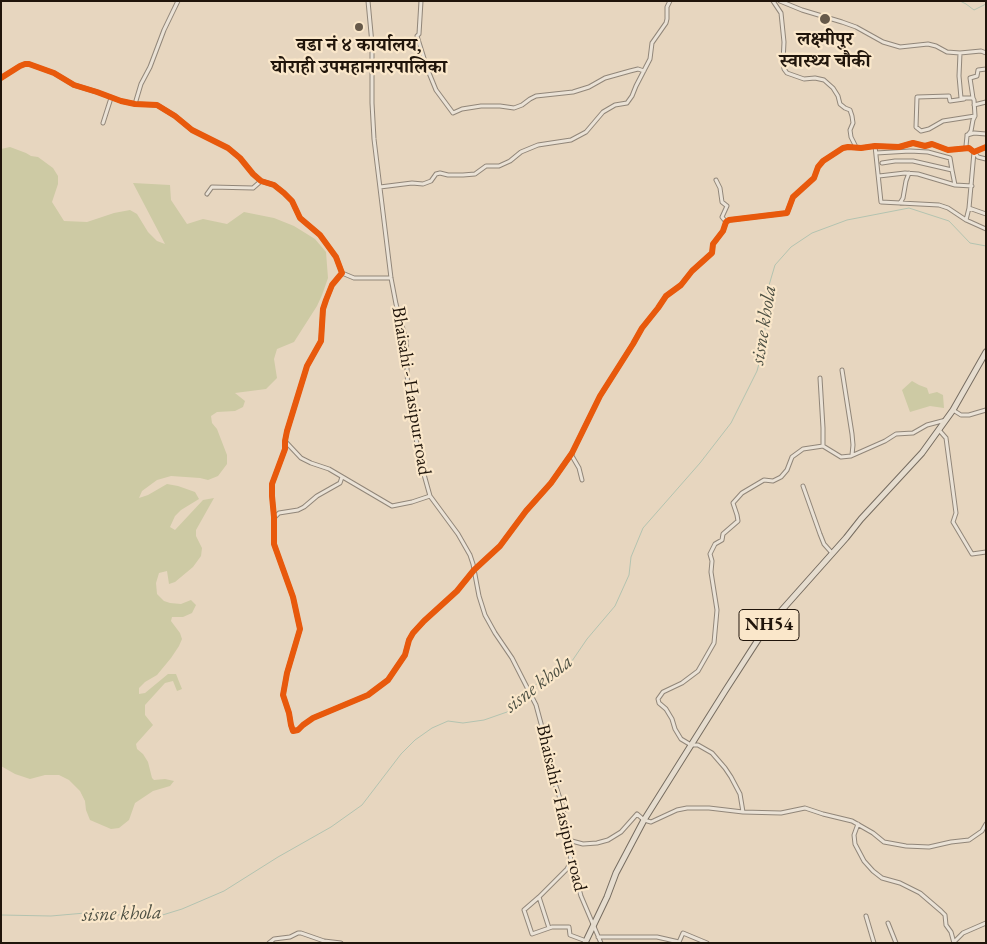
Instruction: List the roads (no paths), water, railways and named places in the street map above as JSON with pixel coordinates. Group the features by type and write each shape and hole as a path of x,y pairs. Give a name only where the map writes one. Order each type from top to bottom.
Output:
{"main road":[{"name":"NH54","path":"586,942 616,873 644,820 765,629 861,519 922,453 954,410 986,352"}],"street":[{"path":"134,104 178,1"},
{"name":"Bhaisahi - Hasipur road","path":"368,1 373,54 373,121 380,187 391,278 406,340 407,380 411,417 418,451 430,496 450,523 470,556 485,616 512,658 536,705 553,778 563,808 571,861 581,896 600,943"},
{"path":"421,1 419,34 416,36 436,90 453,113 462,109 481,106 514,108 536,96 573,92 605,78 638,69 644,71"},
{"path":"380,187 412,183 423,184 431,181 436,174 440,173 448,175 475,174 486,166 499,166 510,161 521,152 538,145 571,140 586,132 603,112 615,105 627,103 632,96 650,59 652,43 668,19 666,8 670,1"},
{"path":"773,1 781,13 784,35 784,69 787,74 804,79 815,78 824,80 833,88 840,104 850,110 853,123 850,130 851,137 856,148"},
{"path":"783,2 802,10 849,24 891,45 900,47 928,44 947,52 981,51 986,53"},
{"path":"960,53 958,76 961,98 964,99"},
{"path":"1,78 20,66 29,64 54,73 74,85 121,102 158,105 192,130 228,148 240,158 253,174 262,181 274,185 292,202 300,218 320,235 333,251 342,273 354,278 391,278"},
{"path":"986,69 978,70 977,76 970,78 974,116 971,131 967,136 966,146 978,157 986,160"},
{"path":"973,98 950,101 949,96 917,97 916,127 921,131 943,121 974,116"},
{"path":"103,123 111,98"},
{"path":"974,105 986,102"},
{"path":"967,136 974,133 986,134"},
{"path":"342,273 332,285 323,309 321,341 307,366 286,431 285,449 272,484 274,544 292,597 300,629 283,695 293,731 298,730 313,718 368,695 388,680 405,655 409,640 414,633 424,621 457,591 474,570 500,546 551,483 572,453 600,396 642,328 666,296 681,285 692,271 712,253 713,244 723,231 726,222 734,219 787,213 793,197 814,178 818,167 823,161 843,148 899,147 913,143 925,146 932,144 948,150 969,148"},
{"path":"875,146 881,202 939,205 986,229"},
{"path":"974,152 986,147"},
{"path":"876,153 928,152 950,158 955,185"},
{"path":"966,220 972,186 974,152"},
{"path":"882,163 913,161 952,170"},
{"path":"900,203 909,174"},
{"path":"879,176 918,174 955,185 972,186"},
{"path":"716,180 720,188 722,202 726,206 722,217 726,222"},
{"path":"207,194 212,187 253,188 262,181"},
{"path":"969,208 986,214"},
{"path":"842,370 852,434 852,456"},
{"path":"820,378 823,428 822,446"},
{"path":"954,410 961,415 969,415 986,410"},
{"path":"743,812 740,794 731,777 712,753 698,746 690,745 681,739 675,729 672,718 659,703 658,699 663,692 682,683 698,671 714,643 717,610 710,554 715,544 722,540 723,534 738,521 733,503 742,493 764,480 773,481 782,477 792,458 803,449 822,446 841,457 852,456 896,434 913,433 946,420"},
{"path":"939,430 946,438 956,513 953,522 972,554 986,552"},
{"path":"285,441 301,458 329,470 392,506 430,496"},
{"path":"572,453 582,480"},
{"path":"274,517 279,513 298,510 304,507 317,496 340,482 342,477"},
{"path":"803,486 824,544 832,553"},
{"path":"568,840 583,844 608,840 621,832 637,814 644,820 651,822 659,820 677,810 687,808 781,813 805,808 852,820 884,842 906,846 929,847 969,840 982,831 986,824"},
{"path":"858,824 854,836 864,862 882,878 900,883 920,893 941,911 945,915 946,925 954,942 963,934 986,923"},
{"path":"571,861 567,869 524,910 532,934 549,928 569,927 570,935 586,942"},
{"path":"539,897 549,928"},
{"path":"866,916 874,943"},
{"path":"888,923 896,943"},
{"path":"269,943 274,939 290,937 298,933 324,941 341,943"},
{"path":"598,938 642,936 679,942 684,933 707,943"},
{"path":"312,943 314,938"}],"waterway":[{"path":"960,1 974,10 986,4"},
{"name":"sisne khola","path":"530,690 541,680 572,661 587,639 615,606 629,575 631,557 643,528 700,463 731,423 757,371 764,345 767,292 775,265 791,247 812,233 847,220 909,208 949,221 970,243 986,246"},
{"name":"sisne khola","path":"1,915 51,916 85,913 156,917 182,909 224,891 331,827 362,805 401,754 415,740 432,728 448,721 463,723 484,720 507,712 527,693"}],"place":[{"name":"लक्ष्मीपुर स्वास्थ्य चौकी","path":"825,19"},
{"name":"वडा नं ४ कार्यालय, घोराही उपमहानगरपालिका","path":"359,27"}]}
